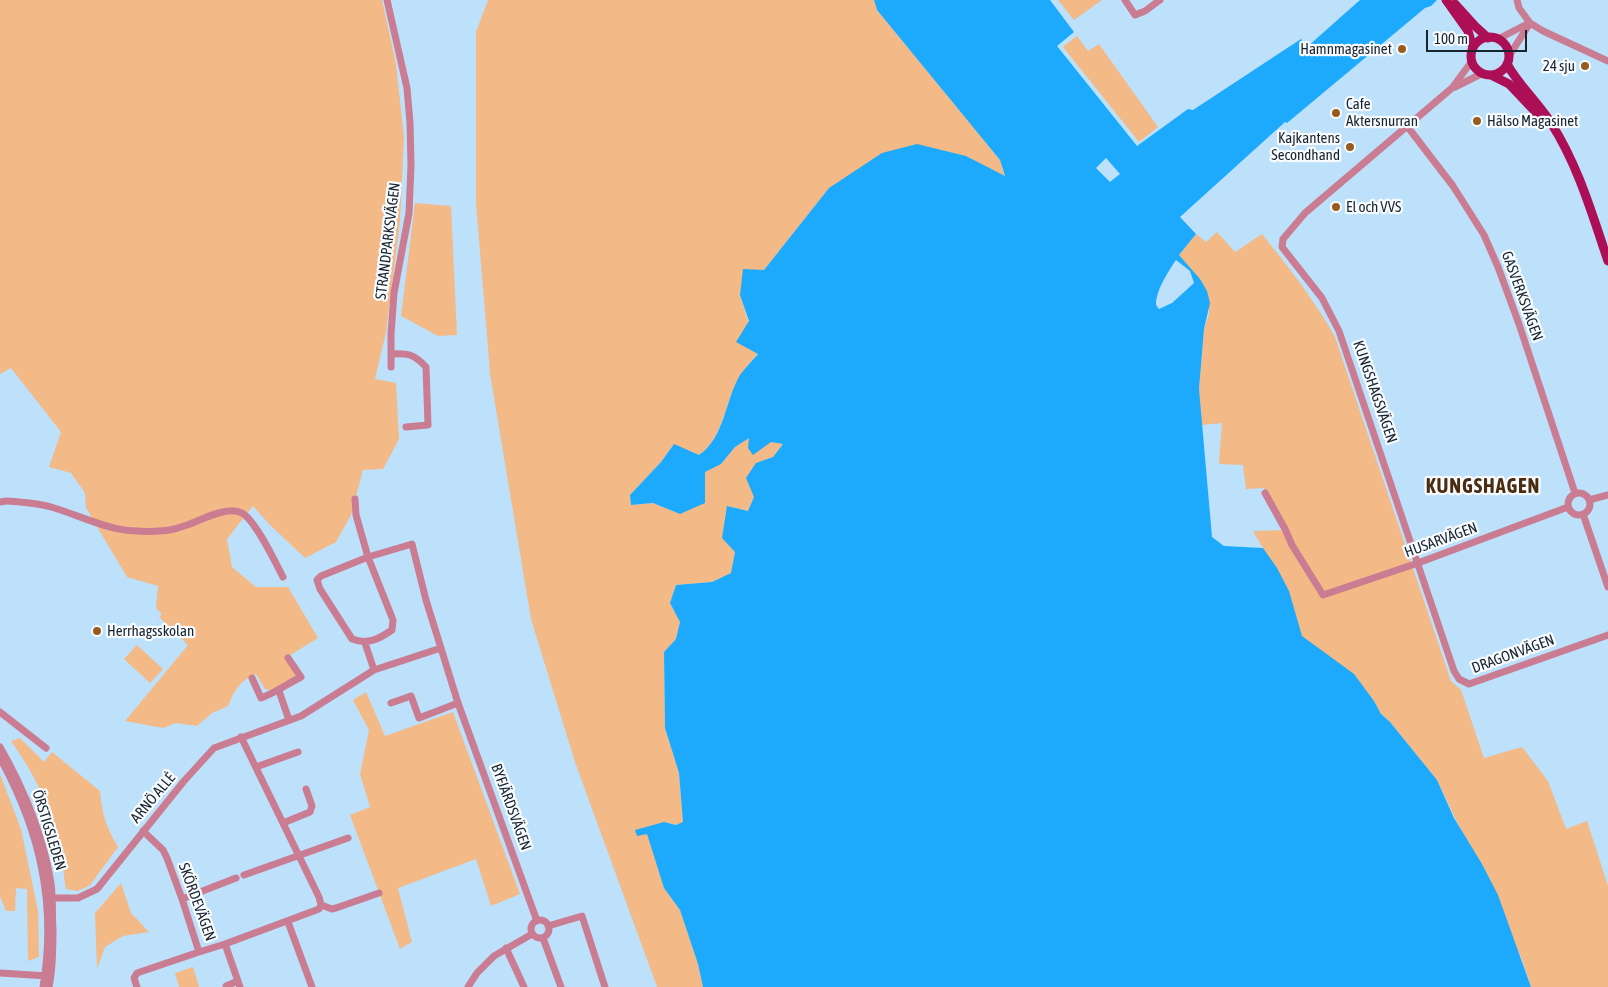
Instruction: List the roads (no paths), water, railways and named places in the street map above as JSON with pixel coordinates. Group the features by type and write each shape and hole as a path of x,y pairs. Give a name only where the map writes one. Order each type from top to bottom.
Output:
{"main road":[{"path":"1446,0 1468,31 1473,48 1472,61 1476,68 1509,84 1522,96 1565,147"},
{"path":"1452,0 1475,26 1506,46 1508,60 1516,78 1550,121 1580,178 1608,261"},
{"path":"1473,48 1479,41 1493,38"},
{"path":"1487,74 1500,72 1508,60"}],"street":[{"name":"STRANDPARKSVÄGEN","path":"387,0 407,88 411,166 408,213 394,293 391,368"},
{"path":"1125,0 1136,15 1160,0"},
{"path":"1517,0 1519,8 1530,22 1543,31 1608,61"},
{"path":"1493,38 1530,22"},
{"path":"1508,60 1530,22"},
{"path":"1407,126 1452,88 1472,61"},
{"path":"1452,88 1487,74"},
{"name":"KUNGSHAGSVÄGEN","path":"1407,126 1305,213 1282,243 1282,247 1322,298 1339,331 1418,563"},
{"name":"GASVERKSVÄGEN","path":"1407,126 1453,186 1484,235 1519,324 1575,493"},
{"path":"391,354 408,353 426,367 428,425 406,427"},
{"name":"HUSARVÄGEN","path":"1265,493 1286,529 1292,545 1323,595 1418,563 1568,507"},
{"path":"1575,493 1585,495 1589,500 1590,507 1583,514 1572,513 1568,507 1568,500 1575,493"},
{"path":"1589,500 1608,495"},
{"path":"355,499 356,515 368,557 391,612 393,625 392,630 385,635 365,643 352,639 320,589 317,580 322,576 368,557"},
{"path":"0,502 6,501 50,507 102,526 142,533 183,527 230,511 242,513 252,521 283,577"},
{"path":"1583,514 1608,587"},
{"name":"BYFJÄRDSVÄGEN","path":"368,557 412,544 426,600 458,703 537,921"},
{"name":"DRAGONVÄGEN","path":"1418,563 1454,671 1459,679 1470,684 1608,635"},
{"path":"365,643 374,670"},
{"name":"ARNÖ ALLÉ","path":"50,898 78,898 97,889 143,831 214,748 301,716 374,670 441,648"},
{"path":"252,678 261,698 279,691 284,686 301,677 288,658"},
{"path":"279,691 289,720"},
{"path":"391,703 411,696 419,718 458,703"},
{"path":"0,712 46,748"},
{"path":"240,738 256,767 319,897 321,905"},
{"name":"ÖRSTIGSLEDEN","path":"0,747 13,770 34,818 48,866 53,939 48,987"},
{"path":"256,767 298,752"},
{"name":"ÖRSTIGSLEDEN","path":"0,758 20,798 34,834 50,898"},
{"path":"283,823 310,812 312,806 306,789"},
{"name":"SKÖRDEVÄGEN","path":"143,831 163,850 182,899 199,952 288,922 319,909 321,905 332,909 379,893"},
{"path":"244,875 348,838"},
{"path":"182,899 236,878"},
{"path":"548,926 582,916 605,987"},
{"path":"537,921 544,921 548,926 548,934 542,938 537,938 532,934 531,927 537,921"},
{"path":"288,922 312,987"},
{"path":"468,987 486,964 506,948 532,934"},
{"path":"542,938 561,987"},
{"path":"225,944 239,984 226,987"},
{"path":"506,948 524,987"},
{"path":"137,987 134,978 137,973 199,952"},
{"path":"0,974 48,976"},
{"name":"ÖRSTIGSLEDEN","path":"43,987 48,976"}],"water":[{"path":"874,0 1050,0 1074,32 1057,46 1137,146 1188,109 1193,110 1301,39 1307,47 1360,0 1437,0 1287,123 1285,122 1180,217 1196,234 1179,255 1200,279 1207,291 1210,303 1204,329 1199,389 1212,537 1224,546 1263,548 1277,568 1289,591 1302,636 1354,674 1381,714 1390,722 1437,780 1454,818 1498,895 1531,987 703,987 698,964 680,910 664,888 647,834 637,836 635,830 664,822 676,825 683,822 679,773 665,728 664,652 676,639 680,622 670,603 676,585 712,582 731,573 735,552 722,538 727,506 748,511 754,497 746,478 756,463 773,457 783,444 771,442 753,455 748,448 749,438 735,447 721,464 705,472 705,503 680,514 653,503 631,505 630,495 661,462 674,444 699,455 714,438 740,375 758,354 736,342 749,321 740,295 743,269 764,270 829,188 882,153 917,144 966,156 1005,176 1000,160 877,10","holes":["1106,158 1120,174 1110,182 1096,168","1176,260 1190,271 1194,283 1172,303 1159,309 1156,305 1158,293"]}],"place":[{"name":"Hamnmagasinet","path":"1402,49"},
{"name":"24 sju","path":"1585,66"},
{"name":"Cafe Aktersnurran","path":"1336,113"},
{"name":"Hälso Magasinet","path":"1477,121"},
{"name":"Kajkantens Secondhand","path":"1350,147"},
{"name":"El och VVS","path":"1336,207"},
{"name":"Herrhagsskolan","path":"97,631"}],"district":[{"name":"KUNGSHAGEN","path":"1483,487"}]}
